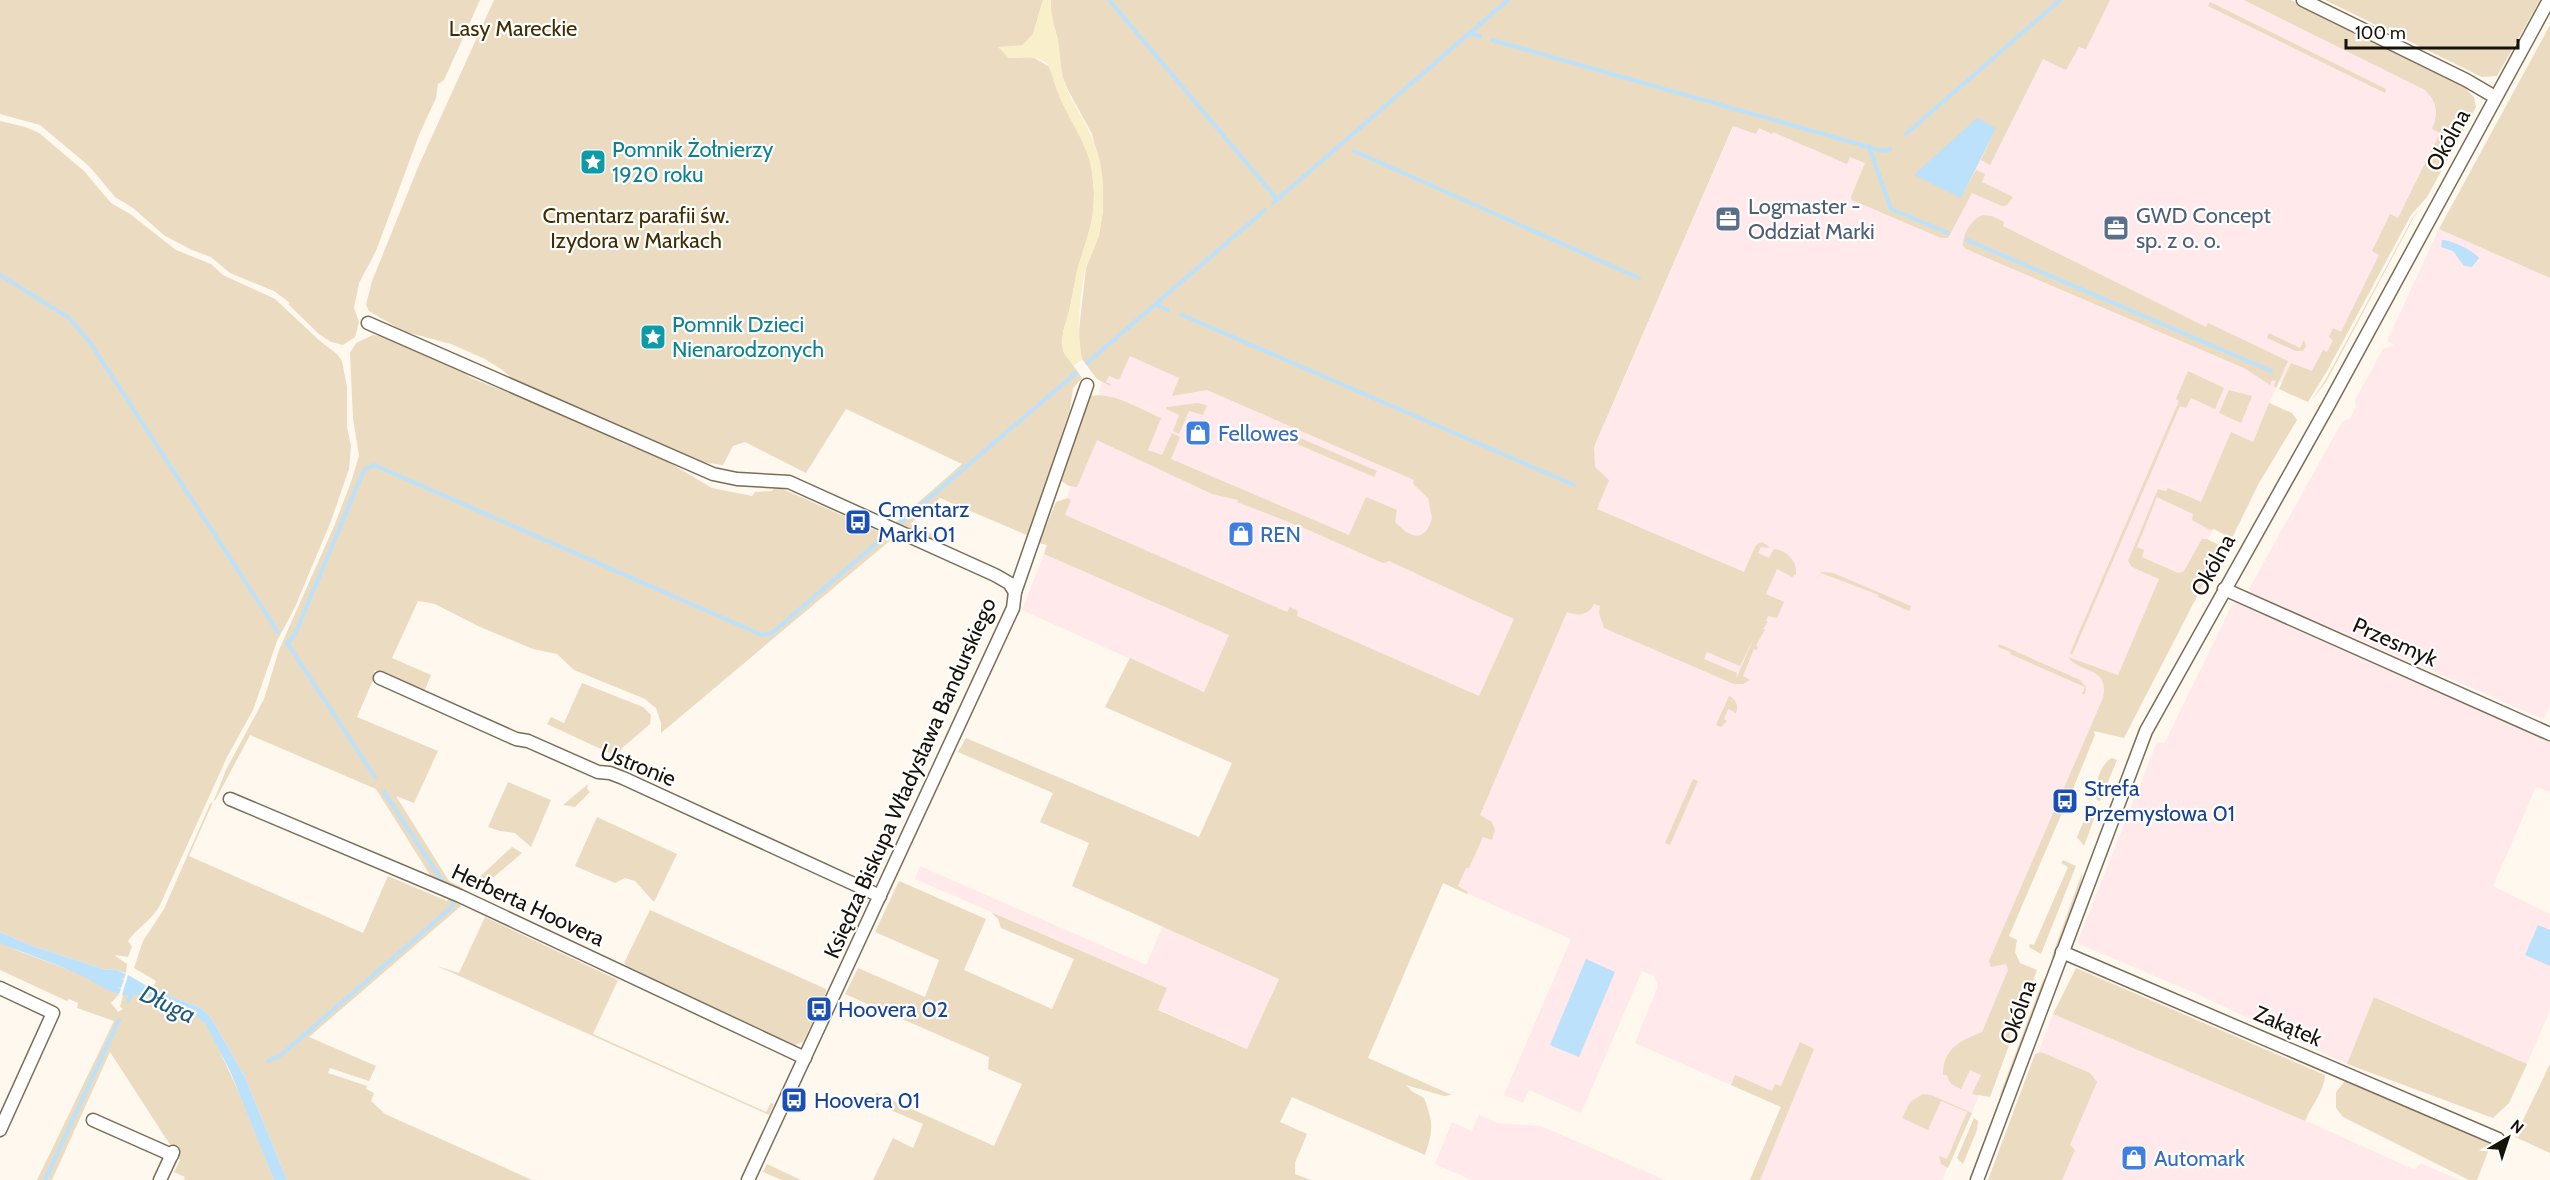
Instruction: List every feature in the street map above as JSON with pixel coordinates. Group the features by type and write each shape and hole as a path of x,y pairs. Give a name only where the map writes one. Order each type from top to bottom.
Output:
{"street":[{"path":"2303,0 2341,21 2466,80 2495,97"},
{"name":"Okólna","path":"1977,1180 2146,731 2329,404 2549,0"},
{"path":"368,322 713,474 737,479 789,482 995,575 1009,583 1015,592"},
{"name":"Księdza Biskupa Władysława Bandurskiego","path":"748,1180 1008,618 1087,385"},
{"name":"Przesmyk","path":"2224,590 2550,734"},
{"name":"Ustronie","path":"380,678 516,739 528,741 598,772 616,776 880,896"},
{"name":"Herberta Hoovera","path":"230,799 437,886 805,1058"},
{"name":"Zakątek","path":"2062,952 2498,1139"},
{"path":"0,988 53,1013 0,1131"},
{"path":"93,1120 172,1154 160,1180"}],"shaded area":[{"path":"2067,0 2282,0 2476,107 2427,197 2412,205 2308,393 2279,381 2219,520 2094,730 1996,954 2031,977 1942,1180 1750,1180 1781,1107 1635,1043 1658,986 1654,976 1642,971 1581,1113 1529,1090 1523,1103 1504,1095 1571,939 1444,883 1567,510 1734,125 1759,128 1776,124"},
{"path":"2439,229 2550,278 2550,706 2544,719 2251,593 2249,589 2342,422 2350,418 2356,407 2355,400 2383,349 2394,345 2387,341"},
{"path":"1111,347 1464,501 1520,619 1484,703 1061,517 1089,431"},
{"path":"1044,554 1230,635 1204,692 1022,610"},
{"path":"2236,603 2550,742 2550,792 2536,787 2493,886 2550,914 2550,1010 2527,1064 2375,997 2347,1064 2197,994 2077,943 2157,742 2164,743 2167,738 2232,605"},
{"path":"920,866 1146,965 1163,926 1279,978 1248,1049 1158,1009 1167,988 915,879"},
{"path":"2053,1014 2313,1124 2415,1170 2420,1163 2459,1180 1990,1180"},
{"path":"1479,1115 1497,1123 1541,1126 1665,1180 1472,1180 1435,1164 1452,1122 1472,1131"}],"green space":[{"path":"0,0 480,0 444,80 438,84 436,98 419,135 376,251 359,283 354,308 359,322 355,337 343,345 331,342 319,334 288,304 290,303 274,291 230,273 211,257 165,236 133,208 115,197 89,166 40,125 0,114"},
{"name":"Cmentarz parafii św. Izydora w Markach","path":"494,0 1043,0 1033,34 1022,46 999,47 1009,58 1033,57 1051,68 1060,98 1091,159 1094,193 1093,219 1077,271 1063,332 1063,351 1082,378 1073,388 1070,409 1029,536 940,498 910,524 934,535 932,541 894,524 962,464 846,409 806,473 745,442 733,446 723,465 700,462 516,382 485,359 451,344 403,331 369,311 366,305 372,281 419,165"},
{"path":"1051,0 2110,0 2086,49 2079,47 2066,70 2043,59 1990,165 1981,160 1996,128 1961,197 1976,170 1985,174 1982,182 2013,197 2007,205 2002,206 1972,193 1948,238 1941,238 1852,200 1851,197 1865,163 1850,157 1847,164 1773,132 1772,134 1759,128 1756,134 1733,126 1594,447 1595,467 1609,480 1597,509 1744,572 1756,545 1762,542 1769,548 1761,547 1758,553 1769,558 1774,549 1783,552 1793,560 1796,574 1792,577 1777,569 1766,594 1784,602 1777,618 1768,616 1766,621 1768,622 1763,629 1765,630 1756,645 1757,650 1754,649 1743,676 1750,680 1743,684 1734,684 1604,628 1599,613 1600,606 1594,604 1589,611 1583,614 1567,612 1480,815 1492,822 1495,830 1492,840 1483,837 1469,868 1466,868 1458,886 1468,892 1467,894 1443,883 1368,1058 1452,1095 1444,1096 1406,1085 1424,1098 1430,1114 1431,1132 1425,1155 1292,1097 1280,1122 1307,1134 1295,1163 1295,1174 1311,1180 873,1180 893,1138 913,1148 923,1124 872,1102 876,1093 994,1146 1022,1084 988,1069 989,1057 845,994 858,968 925,997 939,960 875,932 899,881 986,919 964,970 1052,1009 1074,959 1001,928 998,919 991,912 1167,988 1158,1010 1247,1049 1279,979 1072,886 1089,843 1040,822 1053,793 958,752 966,738 1199,837 1232,763 1105,707 1130,658 1204,692 1229,635 1044,554 1047,545 1039,543 1056,502 1068,498 1071,500 1065,515 1287,612 1290,607 1298,611 1297,616 1479,696 1514,619 1389,561 1383,563 1304,528 1237,502 1238,500 1212,494 1097,440 1077,487 1069,486 1060,480 1086,406 1091,396 1099,395 1136,406 1161,418 1148,450 1162,455 1172,433 1180,437 1171,459 1349,535 1366,497 1397,510 1395,522 1416,536 1425,532 1432,518 1428,498 1413,484 1414,480 1207,390 1172,396 1179,378 1130,356 1119,380 1109,376 1106,382 1111,384 1110,386 1097,379 1082,359 1078,339 1086,268 1099,235 1103,211 1102,174 1092,134 1060,71 1058,40 1050,13","holes":["1753,640 1736,679 1737,673 1704,659 1707,652 1740,666"]},
{"path":"2244,0 2291,0 2460,83 2474,97 2476,107 2427,197 2411,215 2308,402 2279,389 2291,363 2312,371 2323,350 2327,352 2333,340 2329,337 2333,328 2341,332 2379,255 2372,251 2390,214 2398,218 2440,133 2432,129 2436,118 2436,108 2425,90"},
{"path":"2325,0 2540,0 2497,76 2482,77"},
{"path":"2210,2 2386,89 2385,93 2208,6"},
{"path":"2550,25 2550,278 2439,229"},
{"path":"0,121 39,133 84,171 111,203 130,214 176,250 211,264 223,275 275,299 337,354 342,361 347,387 347,427 351,446 349,469 331,521 295,607 277,641 253,710 227,757 160,905 128,941 132,947 128,957 114,955 127,964 126,973 112,969 106,970 30,945 0,932"},
{"path":"2422,207 2414,217 2326,382 2311,401 2326,379 2413,217"},
{"path":"1983,215 1992,216 2004,222 2003,226 2206,327 2208,323 2288,361 2276,388 2274,386 2276,381 2272,380 2270,385 2244,368 1966,249 1963,241 1966,232 1971,223"},
{"path":"2269,333 2300,348 2304,340 2306,346 2303,351 2296,351 2267,338"},
{"path":"373,335 387,337 449,364 474,379 601,430 624,444 658,456 712,488 752,496 755,492 772,491 776,486 893,538 661,733 661,723 656,708 645,699 574,670 557,654 533,649 478,626 435,604 418,601 392,658 431,675 424,692 374,670 373,680 357,717 438,751 414,803 396,796 449,881 461,887 459,890 435,880 430,875 376,789 250,735 214,800 226,770 264,699 279,650 335,524 351,482 359,456 353,418 350,353 356,343"},
{"path":"2188,371 2224,388 2215,409 2191,398 2186,408 2180,406 2072,655 2070,653 2179,401 2176,399"},
{"path":"2229,390 2252,396 2241,423 2219,413"},
{"path":"1197,403 1207,405 1203,415 1189,411 1179,434 1173,431 1179,415 1166,409 1167,407"},
{"path":"2269,403 2292,413 2297,420 2259,483 2233,536 2230,538 2214,529 2210,530 2192,520 2193,514 2157,497 2137,547 2144,550 2142,557 2178,573 2184,571 2202,539 2207,539 2225,548 2208,575 2124,738 2094,731 2095,735 2070,796 2065,797 2063,802 2065,806 2009,936 2017,940 2015,952 2020,963 2037,970 2019,1018 2010,1029 2011,1040 1990,1097 1972,1094 1981,1075 1970,1070 1961,1089 1958,1088 1950,1082 1947,1075 1943,1075 1946,1058 1960,1042 1982,1032 2008,970 2006,964 1991,967 1989,961 2103,698 2104,688 2098,675 2068,657 2118,675 2159,579 2132,567 2128,561 2158,489 2166,491 2168,488 2201,502 2231,432 2253,442"},
{"path":"1300,438 1377,471 1374,477 1297,444"},
{"path":"1821,572 1833,573 1911,606 1909,611 1878,597 1879,595 1821,573 1816,580"},
{"path":"1999,644 2080,680 2086,687 2085,694 2082,694 2085,687 2010,654 2011,652 1998,647"},
{"path":"582,683 643,707 651,715 650,724 621,749 618,757 547,724 551,717 564,723"},
{"path":"1729,696 1735,701 1737,710 1736,713 1728,709 1724,719 1727,721 1721,727 1716,725"},
{"path":"2112,758 2117,760 2100,801 2097,800 2096,795 2098,777 2104,765"},
{"path":"1693,779 1698,781 1670,845 1665,843"},
{"path":"508,782 551,800 531,847 515,833 488,827"},
{"path":"588,784 587,789 590,792 575,807 563,805"},
{"path":"213,802 189,856 363,933 388,876 447,901 449,897 461,903 461,906 309,1037 376,1066 369,1081 330,1068 328,1073 367,1086 366,1089 374,1093 371,1101 385,1114 532,1180 287,1180 245,1077 210,1016 199,1007 154,990 146,984 153,987 156,981 134,968 143,941 164,909 210,804"},
{"path":"2091,804 2098,808 2084,846 2077,837"},
{"path":"597,817 677,854 654,902 635,881 625,878 615,883 575,866"},
{"path":"512,847 522,853 481,888 478,886 473,890 473,883"},
{"path":"2063,860 2076,866 2041,954 2029,947 2030,944 2034,945 2068,867 2061,863"},
{"path":"2082,873 2070,918 2051,959"},
{"path":"650,910 826,989 803,1042 795,1045 627,966 624,963"},
{"path":"485,917 618,980 593,1034 766,1112 771,1103 774,1104 769,1115 437,966 459,973"},
{"path":"0,943 81,975 119,994 111,1003 118,1012 123,1009 120,1007 123,995 132,995 176,1005 202,1019 214,1036 274,1180 184,1180 185,1177 174,1172 180,1160 110,1052 52,1180 37,1180 114,1021 77,1008 78,1003 69,999 67,1001 0,970"},
{"path":"2076,968 2325,1075 2320,1093 2305,1121 2053,1014"},
{"path":"2044,977 2043,986 2010,1078 1999,1097"},
{"path":"2374,997 2527,1064 2509,1103 2493,1118 2347,1064"},
{"path":"1800,1042 1814,1049 1760,1180 1750,1180 1781,1107 1731,1085 1735,1075 1772,1091 1775,1084 1781,1086"},
{"path":"2041,1052 2090,1073 2097,1082 2070,1145 2075,1150 2062,1180 1988,1180 2035,1054"},
{"path":"2550,1064 2550,1153 2515,1137"},
{"path":"2345,1081 2425,1113 2491,1144 2477,1180 2469,1180 2343,1117 2336,1108 2336,1092"},
{"path":"1923,1094 1931,1095 1972,1113 1948,1168 1941,1164 1939,1156 1947,1159 1967,1112 1941,1101 1928,1130 1902,1118 1910,1102"},
{"path":"1974,1118 1978,1121 1977,1130 1963,1164 1957,1158"},
{"path":"767,1164 801,1180 782,1180 763,1172"}],"sand":[{"path":"1043,0 1051,0 1065,84 1089,130 1097,151 1103,181 1101,226 1086,268 1080,301 1079,326 1082,359 1074,366 1064,353 1062,341 1092,215 1094,196 1091,167 1088,155 1046,63 1035,58 1009,58 998,47 1023,45 1033,34"}],"water":[{"path":"1977,118 1996,128 1961,198 1914,175"},
{"path":"2442,240 2462,246 2479,258 2472,267 2464,266 2453,251 2441,247"},
{"path":"2538,925 2550,930 2550,966 2525,955"},
{"path":"0,932 30,945 106,970 126,974 124,979 120,978 124,980 121,988 117,987 121,989 119,994 62,967 3,945 0,943"},
{"path":"1586,959 1615,972 1579,1057 1550,1045"},
{"name":"Długa","path":"128,975 154,990 199,1007 210,1016 245,1077 287,1180 274,1180 230,1071 205,1023 195,1015 146,996 122,995"}],"waterway":[{"path":"1109,0 1277,199"},
{"path":"1273,203 1508,0"},
{"path":"1906,134 2060,0"},
{"path":"1469,33 1480,36"},
{"path":"1492,40 1869,147 1891,209 1948,233"},
{"path":"1869,148 1884,151 1890,149"},
{"path":"1354,151 1639,278"},
{"path":"1087,363 1265,210"},
{"path":"1967,240 2271,371"},
{"path":"0,275 69,318 89,341 278,632"},
{"path":"1155,304 1168,310"},
{"path":"1182,315 1574,485"},
{"path":"899,524 1076,373"},
{"path":"287,644 295,634 364,470 374,465 762,635 772,633 885,536"},
{"path":"287,643 375,777"},
{"path":"384,792 446,887"},
{"path":"268,1061 281,1055 452,907 451,896"},
{"name":"Długa","path":"128,1001 133,991"},
{"path":"45,1180 119,1020"}],"place":[{"name":"Pomnik Żołnierzy 1920 roku","path":"593,162"},
{"name":"Logmaster - Oddział Marki","path":"1728,219"},
{"name":"GWD Concept sp. z o. o.","path":"2116,228"},
{"name":"Pomnik Dzieci Nienarodzonych","path":"653,337"},
{"name":"Fellowes","path":"1198,433"},
{"name":"Cmentarz Marki 01","path":"858,522"},
{"name":"REN","path":"1241,534"},
{"name":"Strefa Przemysłowa 01","path":"2065,801"},
{"name":"Hoovera 02","path":"819,1009"},
{"name":"Hoovera 01","path":"794,1100"},
{"name":"Automark","path":"2134,1158"}],"park label":[{"name":"Lasy Mareckie","path":"513,28"}]}
